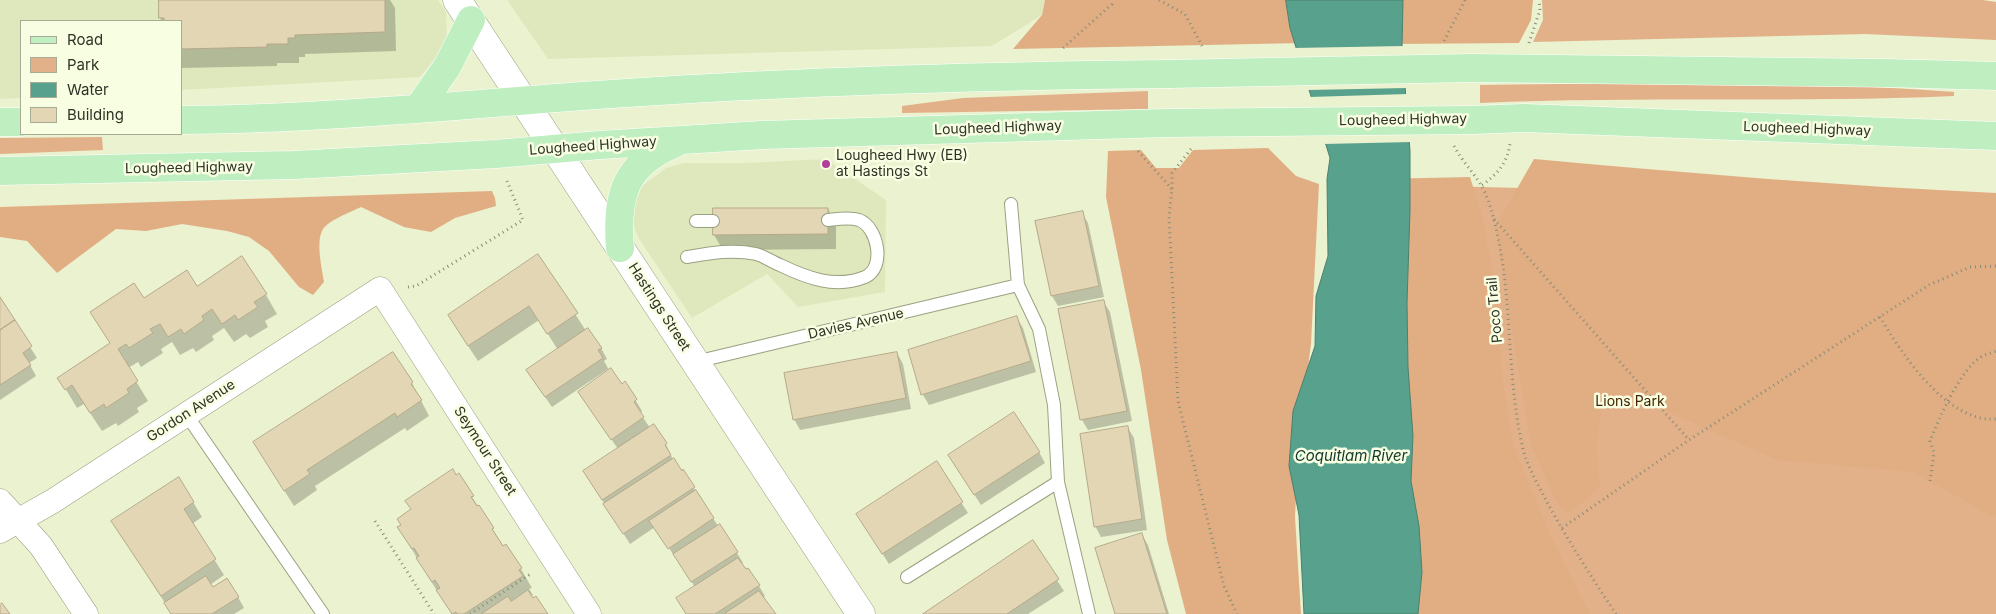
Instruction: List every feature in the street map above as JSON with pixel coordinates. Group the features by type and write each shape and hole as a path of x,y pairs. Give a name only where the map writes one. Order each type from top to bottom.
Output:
{"main road":[{"path":"419,107 447,67 464,10"},
{"path":"182,120 296,117 419,107 455,107 524,102 582,96 851,81 1055,75 1471,68 1996,76"},
{"name":"Lougheed Highway","path":"0,171 294,165 470,156 684,140 825,132 1168,123 1524,118 1996,136"},
{"path":"0,122 20,122"},
{"path":"620,248 619,211 622,194 628,182 636,170 650,157 665,147 684,140"}],"street":[{"name":"Hastings Street","path":"464,10 861,614"},
{"name":"Gordon Avenue","path":"9,526 53,501 380,289"},
{"name":"Seymour Street","path":"380,289 589,614"},
{"path":"0,501 9,526 41,546 86,614"}],"lane":[{"path":"1011,204 1018,285 1039,329 1054,405 1058,482 1089,614"},
{"path":"688,257 730,250 758,254 818,281 841,282 868,276 876,267 877,256 873,235 868,226 860,220 848,218 828,220"},
{"path":"696,221 713,221"},
{"name":"Davies Avenue","path":"695,362 1018,285"},
{"path":"186,414 323,614"},
{"path":"907,577 1058,482"}],"path":[{"path":"1061,51 1112,4 1112,0"},
{"path":"1159,0 1185,14 1202,44 1203,54"},
{"path":"1442,47 1465,0"},
{"path":"1528,46 1540,10 1539,0"},
{"path":"1482,185 1493,178 1502,168 1508,156 1510,141"},
{"path":"1195,144 1172,173 1169,216 1178,401 1224,586 1236,614"},
{"name":"Poco Trail","path":"1454,145 1460,158 1482,185 1494,218 1504,271 1515,402 1523,450 1530,471 1562,528 1616,614"},
{"path":"1134,147 1172,189"},
{"path":"380,289 416,286 524,220 507,181"},
{"path":"1494,218 1689,440"},
{"path":"1562,528 1689,440 1928,285 1970,267 1996,266"},
{"path":"1880,317 1909,364 1948,402 1973,417 1982,420 1996,420"},
{"path":"1930,481 1934,453 1930,440 1948,402 1959,382 1971,367 1980,358 1996,351"},
{"path":"375,521 434,614"},
{"path":"470,614 536,571"}],"shaded area":[{"path":"0,0 438,0 446,12 447,44 420,77 182,90 182,20 20,20 20,98 0,99"},
{"path":"507,0 1045,0 1042,15 992,46 548,59"},
{"path":"1045,0 1294,0 1302,43 1013,49 1042,15"},
{"path":"1388,0 1533,0 1531,20 1519,43 1392,44"},
{"path":"1268,148 1296,176 1319,184 1311,344 1299,436 1295,517 1301,614 1186,614 1167,540 1141,370 1106,197 1108,151 1141,150 1156,168 1179,168 1193,150"},
{"path":"826,159 886,200 885,292 798,307 767,274 692,318 639,239 634,227 635,201 642,186 666,168 684,163 745,163"},
{"path":"1534,159 1765,179 1996,193 1996,515 1993,517 1913,472 1777,460 1634,397 1601,406 1597,446 1600,486 1586,500 1567,513 1556,501 1531,444 1495,227"},
{"path":"1470,177 1483,219 1498,306 1503,385 1513,445 1549,532 1590,614 1417,614 1379,179"},
{"path":"492,191 496,206 455,218 431,232 404,227 361,207 333,220 324,227 320,236 320,256 324,282 313,295 299,287 269,251 249,237 227,231 182,224 146,231 116,229 57,273 27,241 0,237 0,207"}],"green space":[{"path":"1542,0 1983,0 1996,2 1996,40 1865,34 1533,42 1543,20"},
{"path":"1755,84 1855,87 1954,92 1954,96 1480,103 1480,85"},
{"path":"1148,91 1148,109 902,113 902,106 963,98"},
{"path":"102,137 103,150 0,154 0,138"},
{"name":"Lions Park","path":"1403,185 1996,200 1996,614 1431,614"}],"water":[{"name":"Coquitlam River","path":"1286,0 1403,0 1402,47 1410,151 1407,303 1408,367 1413,436 1411,481 1419,526 1422,572 1418,614 1304,614 1299,515 1289,466 1293,411 1315,346 1316,296 1328,256 1327,179 1330,158 1290,28"}],"pier":[{"path":"1404,46 1407,88 1308,90 1293,48"},
{"path":"1408,94 1412,142 1323,144 1309,97"}],"building":[{"path":"159,0 385,0 385,32 295,35 295,38 288,38 288,44 267,44 267,47 182,49 182,20 164,20 164,18 159,18"},
{"path":"713,208 828,208 828,234 713,235"},
{"path":"1083,211 1099,286 1051,296 1035,221"},
{"path":"538,254 578,313 547,334 529,306 468,346 448,315"},
{"path":"242,256 267,294 254,302 258,307 238,320 235,315 222,324 212,309 202,316 204,320 184,334 181,329 168,337 160,324 150,329 153,333 129,348 126,344 118,349 138,381 127,389 129,393 106,408 104,404 90,413 72,385 65,390 57,378 110,343 90,312 134,283 144,298 187,270 197,286"},
{"path":"0,297 15,320 0,330"},
{"path":"1104,300 1127,411 1080,420 1058,309"},
{"path":"1017,316 1031,361 921,395 908,350"},
{"path":"15,320 32,346 23,353 31,365 0,385 0,330"},
{"path":"588,328 602,348 598,350 603,358 545,397 526,370"},
{"path":"393,352 413,382 411,384 422,400 397,417 395,413 307,470 310,474 284,491 253,442"},
{"path":"897,352 906,398 793,420 784,373"},
{"path":"611,368 622,384 625,381 637,399 634,402 644,417 611,440 578,392"},
{"path":"1014,412 1040,452 974,495 948,455"},
{"path":"654,424 667,443 665,445 671,455 602,500 583,471"},
{"path":"1128,426 1142,519 1094,527 1080,434"},
{"path":"674,458 695,487 623,534 603,504"},
{"path":"937,461 963,502 882,554 856,514"},
{"path":"453,469 456,475 459,473 474,496 471,497 477,506 479,505 503,546 506,544 522,568 519,570 523,576 464,614 457,614 456,612 452,614 436,590 440,588 435,580 432,582 416,558 419,556 414,548 412,549 397,527 401,525 397,519 411,509 405,501"},
{"path":"179,477 194,502 184,509 216,559 161,596 111,521"},
{"path":"696,490 714,518 668,549 649,521"},
{"path":"720,524 738,552 691,582 673,554"},
{"path":"1142,533 1167,614 1115,614 1095,548"},
{"path":"1033,540 1059,579 1007,614 923,614"},
{"path":"738,558 760,585 715,614 686,614 676,598"},
{"path":"206,576 213,587 227,578 239,597 212,614 171,614 164,603"},
{"path":"528,590 533,598 536,596 548,614 481,614 508,596 511,601"},
{"path":"759,591 776,614 724,614"},
{"path":"2,603 10,614 0,614 0,605"}],"place":[{"name":"Lougheed Hwy (EB) at Hastings St","path":"826,164"}]}
